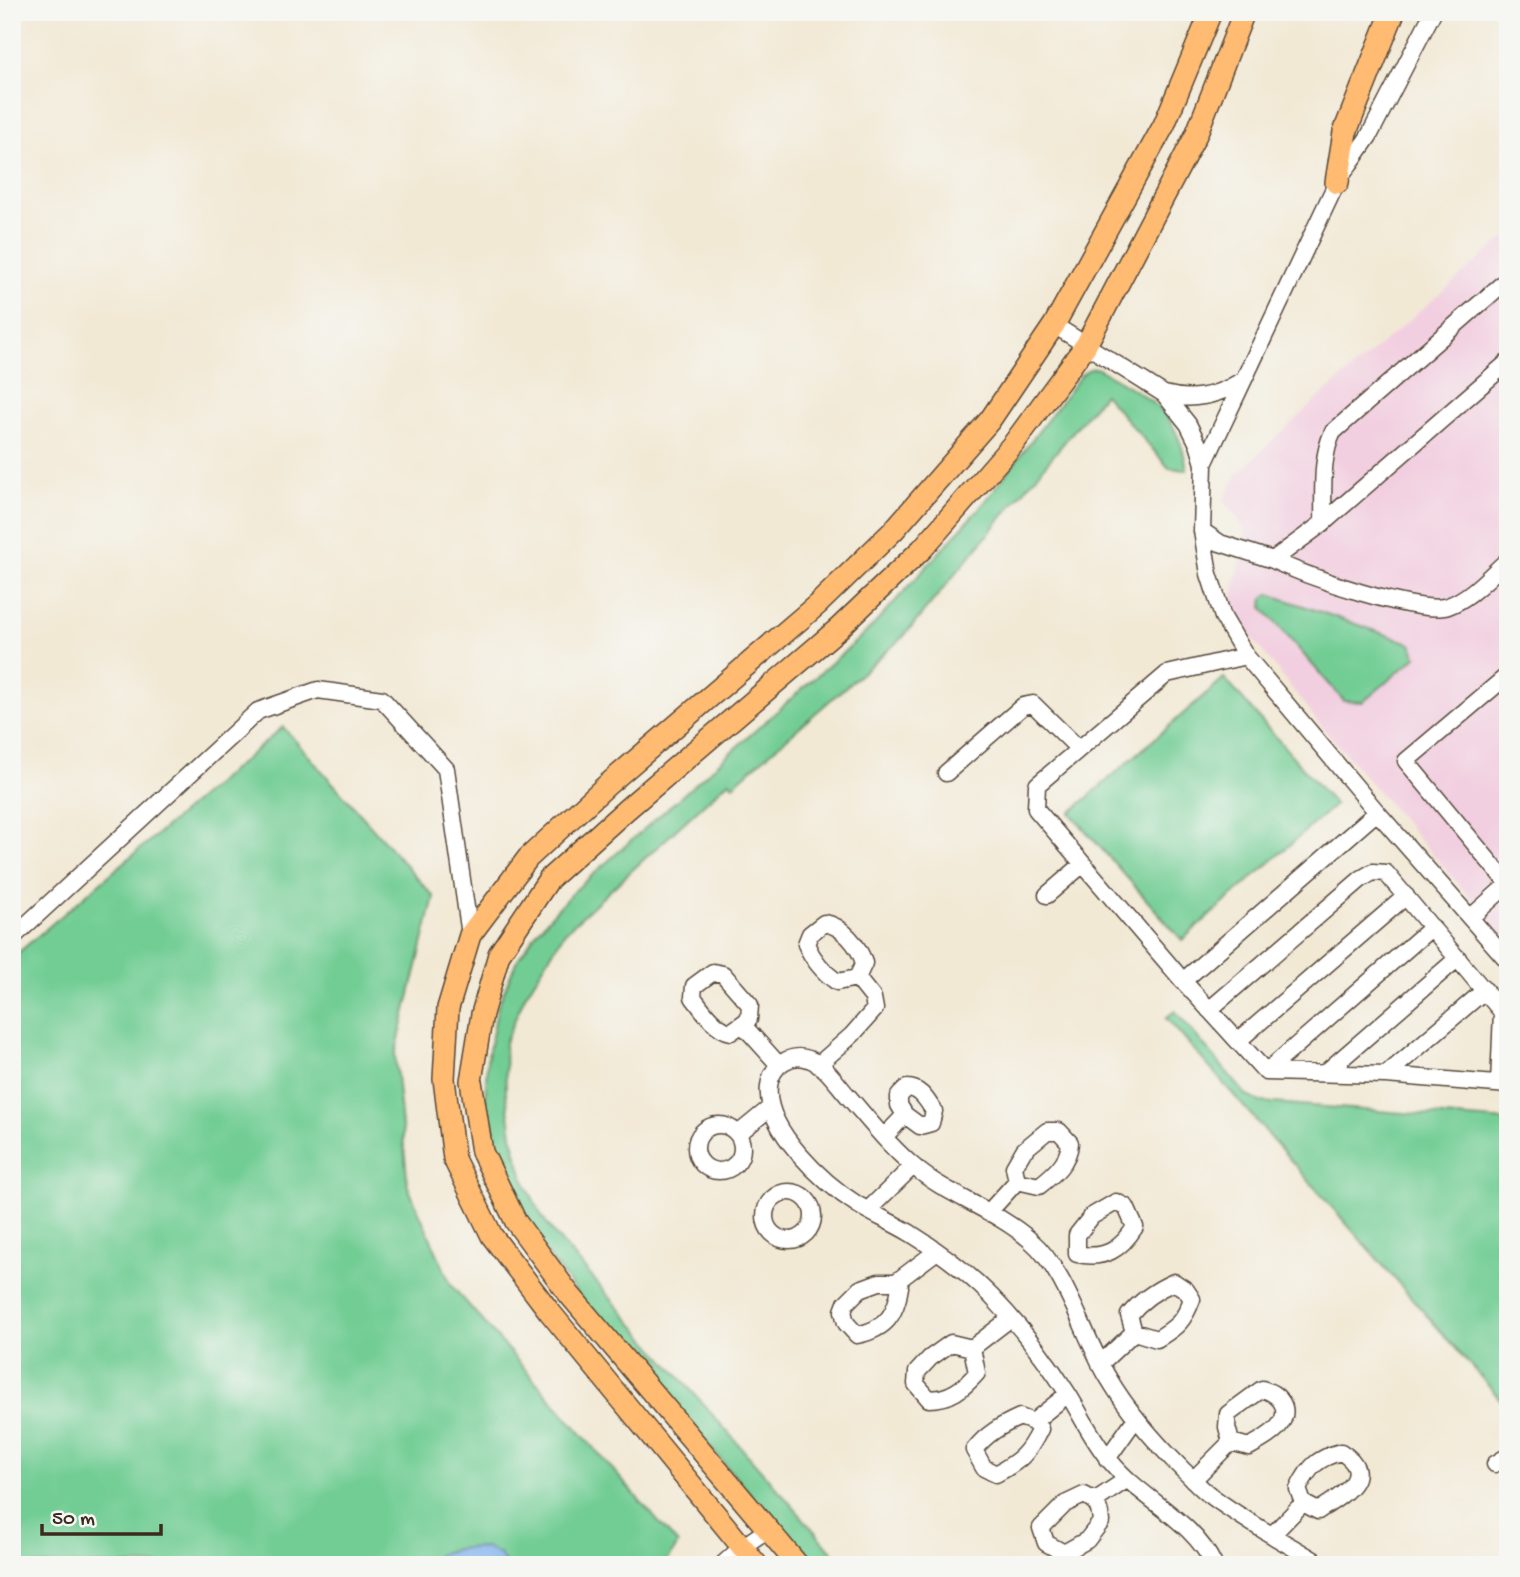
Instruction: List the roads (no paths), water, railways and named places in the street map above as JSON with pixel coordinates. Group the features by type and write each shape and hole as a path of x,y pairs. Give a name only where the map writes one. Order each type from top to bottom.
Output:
{"highway":[{"path":"1337,182 1345,132 1393,12"}],"main road":[{"path":"757,1565 549,1311 492,1236 454,1160 444,1079 448,1009 470,935 528,858 607,785 818,604 893,531 990,419 1054,325 1164,125 1211,12"},
{"path":"798,1565 569,1294 516,1222 482,1152 471,1081 482,1014 499,954 549,879 838,629 922,549 1014,443 1086,345 1196,135 1244,12"}],"street":[{"path":"1204,464 1337,182 1368,136 1433,12"},
{"path":"1323,523 1325,471 1328,444 1333,432 1508,279"},
{"path":"1054,325 1164,394 1180,398 1207,396 1244,379"},
{"path":"1273,560 1323,523 1508,362"},
{"path":"1164,394 1188,424 1198,443 1204,464 1202,531 1209,574 1223,617 1246,656 1377,812 1508,961"},
{"path":"1202,531 1220,543 1273,560 1315,580 1437,609 1458,602 1508,560"},
{"path":"1209,1010 1361,879 1373,873 1385,873 1502,1012 1504,1085 1386,1075 1266,1072 1209,1010 1183,981 1036,809 1037,785 1167,674 1246,656"},
{"path":"1470,918 1508,884 1406,761 1508,675"},
{"path":"12,938 258,711 318,690 382,699 446,769 470,935"},
{"path":"946,773 1023,706 1033,704 1079,749"},
{"path":"1183,981 1377,812"},
{"path":"1047,895 1083,864"},
{"path":"1238,1041 1406,896"},
{"path":"1266,1072 1432,927"},
{"path":"1325,1073 1458,958"},
{"path":"818,1065 852,1035 875,1009 873,998 857,978"},
{"path":"1386,1075 1485,990"},
{"path":"742,1024 778,1064"},
{"path":"1214,1565 1200,1541 1126,1480 1107,1459 1040,1353 990,1295 937,1251 868,1210 825,1180 788,1139 771,1107 768,1088 778,1064 795,1057 811,1059 913,1166 1034,1242 1056,1272 1100,1364 1148,1436 1208,1494 1322,1565"},
{"path":"738,1134 771,1107"},
{"path":"884,1137 905,1115"},
{"path":"868,1210 913,1166"},
{"path":"807,1199 825,1180"},
{"path":"988,1213 1017,1181"},
{"path":"897,1282 937,1251"},
{"path":"1056,1272 1077,1254"},
{"path":"972,1348 1011,1318"},
{"path":"1100,1364 1134,1332"},
{"path":"1033,1422 1068,1394"},
{"path":"1107,1459 1136,1418"},
{"path":"1194,1480 1231,1442"},
{"path":"1096,1500 1126,1480"},
{"path":"1273,1534 1303,1503"},
{"path":"722,1565 767,1530"}],"water":[{"path":"485,1547 499,1554 507,1565 426,1565 446,1552"}]}
